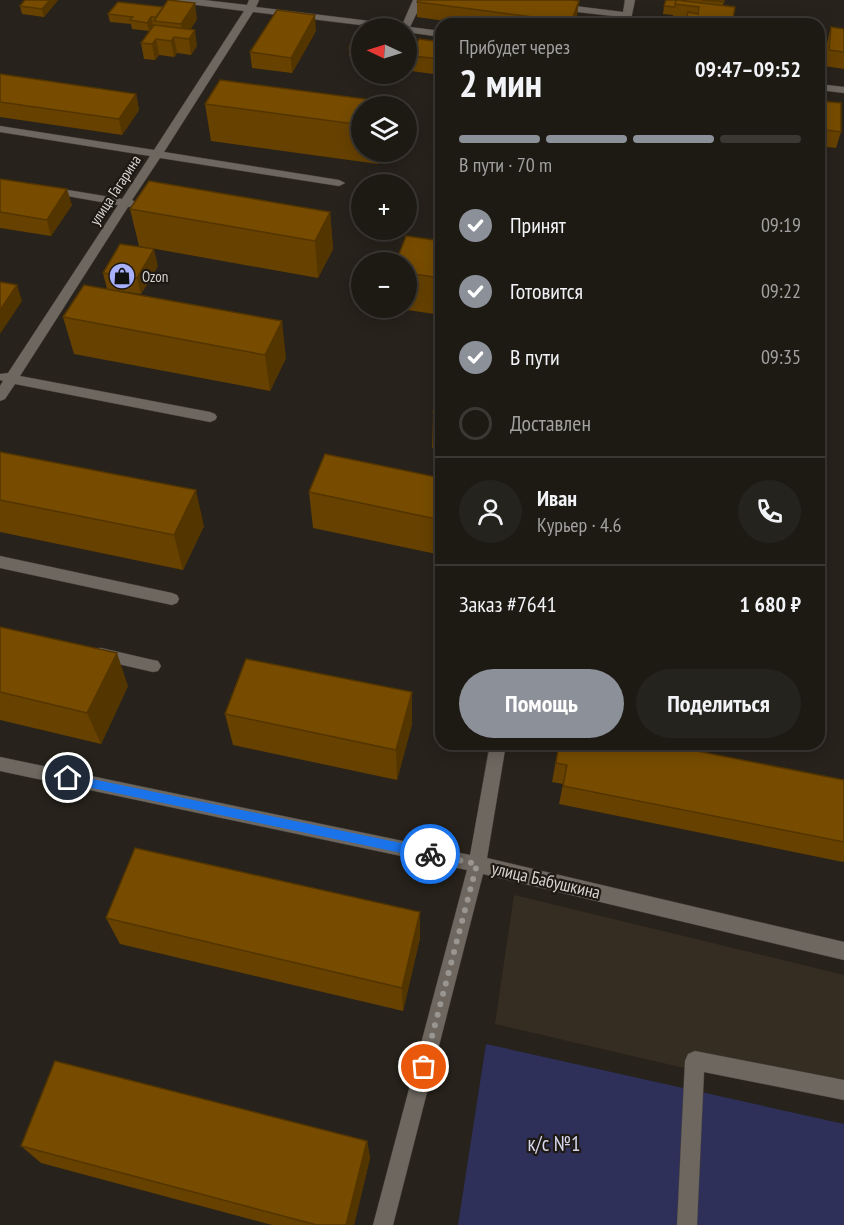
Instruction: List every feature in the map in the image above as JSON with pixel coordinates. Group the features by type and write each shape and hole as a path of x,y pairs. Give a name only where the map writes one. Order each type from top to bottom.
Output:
{"street":[{"path":"181,0 252,4 351,20"},
{"path":"410,18 418,0"},
{"path":"626,18 630,0"},
{"name":"улица Гагарина","path":"0,396 5,378 157,154 252,4"},
{"path":"550,5 621,18"},
{"path":"417,31 435,33"},
{"path":"825,88 844,90"},
{"path":"0,129 339,183"},
{"path":"34,188 149,206"},
{"path":"5,378 210,417"},
{"path":"0,562 172,599"},
{"path":"87,651 153,666"},
{"path":"383,1225 477,864 497,750"},
{"name":"улица Бабушкина","path":"0,764 477,864 844,951"},
{"path":"687,1225 695,1061 844,1090"}],"shaded area":[{"path":"514,895 844,975 844,1100 680,1067 495,1024"}],"green space":[{"name":"к/с №1","path":"486,1044 844,1124 844,1225 458,1225"}],"building":[{"path":"25,0 50,0 42,9 20,6"},
{"path":"168,0 195,3 181,24 154,21"},
{"path":"418,0 579,1 573,18 540,18 417,2"},
{"path":"666,0 676,0 675,7 664,6"},
{"path":"676,0 735,7 733,18 686,18 688,12 698,14 699,7 675,4"},
{"path":"701,0 724,0 724,2"},
{"path":"118,2 163,7 156,17 151,17 147,23 130,20 133,17 108,14"},
{"path":"277,10 315,15 291,58 250,52"},
{"path":"154,25 195,30 189,39 174,37 171,41 156,39 152,44 141,43"},
{"path":"831,27 844,29 844,52 829,50"},
{"path":"419,39 435,41 435,58 417,57"},
{"path":"0,74 136,94 119,119 0,102"},
{"path":"220,80 351,97 351,124 205,104"},
{"path":"825,102 841,103 841,132 825,130"},
{"path":"0,179 67,189 47,220 0,212"},
{"path":"149,181 330,212 315,241 130,209"},
{"path":"417,238 435,240 435,277 417,275 417,252 400,252 404,240 417,240"},
{"path":"120,244 154,249 137,278 103,273"},
{"path":"0,282 17,285 0,310"},
{"path":"84,285 282,321 265,355 63,317"},
{"path":"0,452 196,490 174,535 0,500"},
{"path":"325,454 435,477 435,519 309,492"},
{"path":"0,627 117,653 87,713 0,692"},
{"path":"246,659 412,692 396,750 225,714"},
{"path":"558,750 692,750 844,780 844,842 563,786 567,765 556,763"},
{"path":"135,848 420,912 402,988 106,918"},
{"path":"55,1061 367,1141 346,1225 317,1225 21,1146"}],"way so far":[{"path":"424,1067 477,864 430,854"}],"place":[{"name":"Ozon","path":"122,276"}],"route":[{"path":"68,778 430,854"}]}
